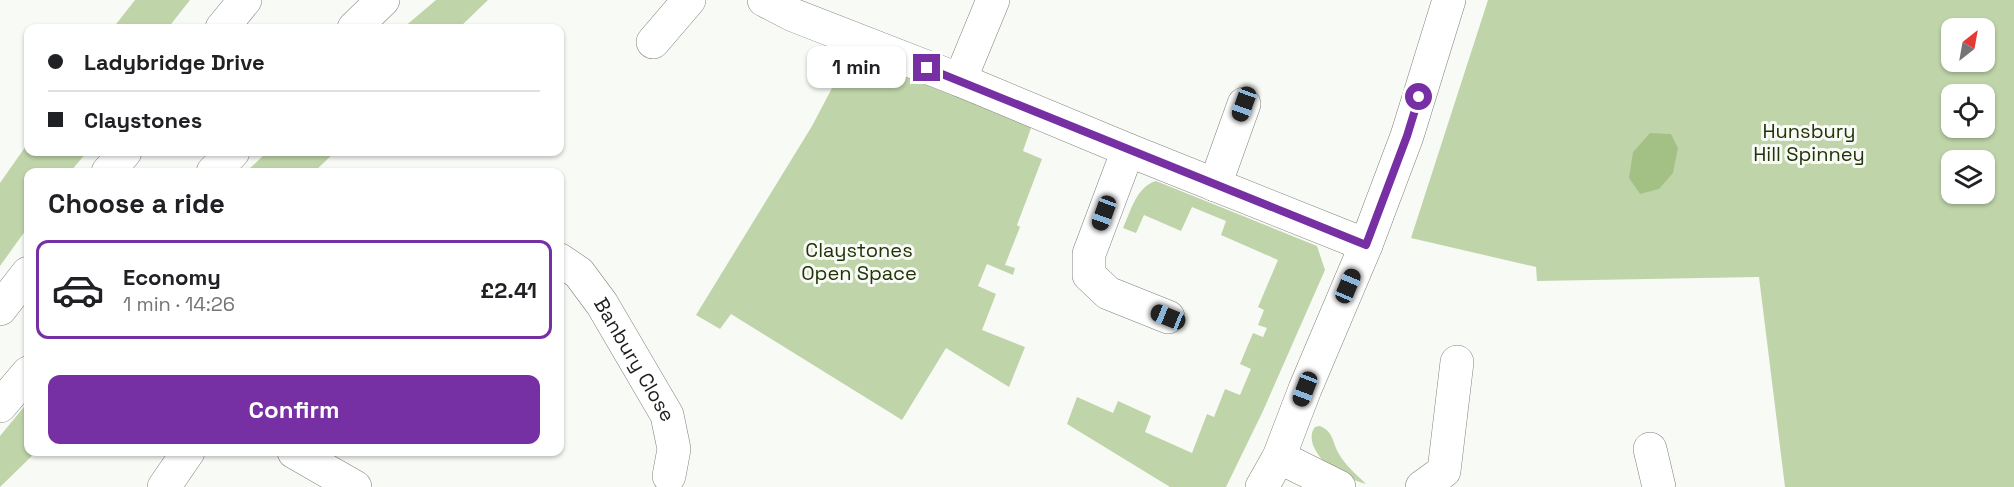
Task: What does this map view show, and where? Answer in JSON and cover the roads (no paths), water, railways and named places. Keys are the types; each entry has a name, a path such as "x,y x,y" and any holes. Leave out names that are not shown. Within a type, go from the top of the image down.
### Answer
{"main road":[{"path":"225,24 245,0"},
{"path":"358,24 383,0"},
{"path":"653,42 689,0"},
{"path":"764,0 793,15 960,80 1366,245"},
{"path":"960,80 993,0"},
{"path":"1262,487 1279,458 1305,389 1366,245 1407,136 1449,0"},
{"path":"1215,185 1244,104"},
{"path":"1128,150 1089,254 1089,275 1108,293 1168,317"},
{"path":"111,168 122,156"},
{"path":"217,168 229,156"},
{"name":"Banbury Close","path":"564,263 579,273 602,304 667,415 674,449 672,483"},
{"path":"0,309 24,278"},
{"path":"1422,487 1444,471 1457,362"},
{"path":"0,406 24,378"},
{"path":"1650,449 1659,487"},
{"path":"164,487 186,456"},
{"path":"301,456 355,487"},
{"path":"1279,458 1338,487"}],"park label":[{"name":"Hunsbury Hill Spinney","path":"1809,142"},
{"name":"Claystones Open Space","path":"859,262"}]}
